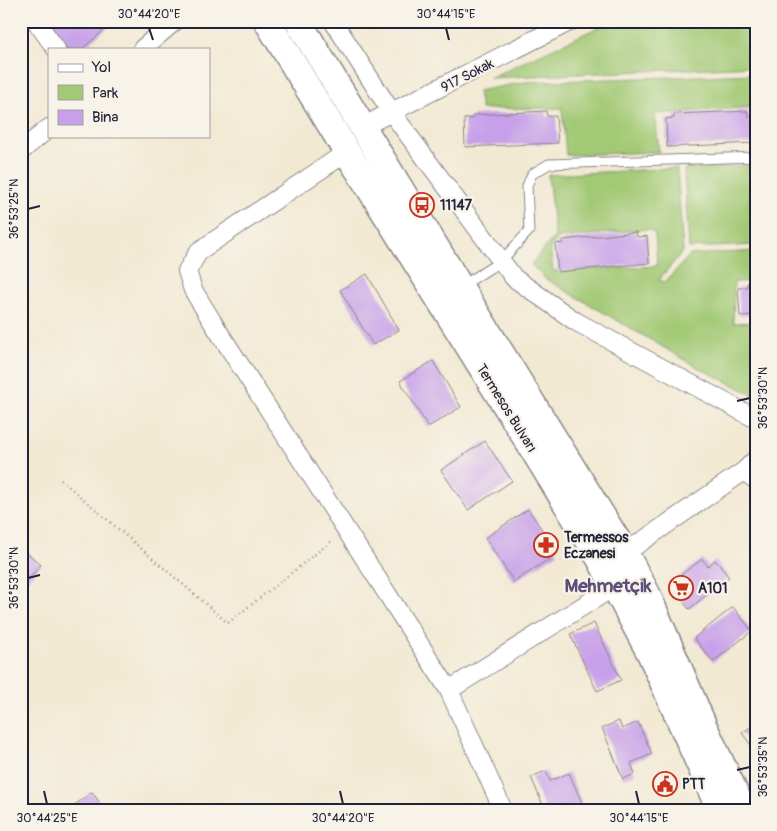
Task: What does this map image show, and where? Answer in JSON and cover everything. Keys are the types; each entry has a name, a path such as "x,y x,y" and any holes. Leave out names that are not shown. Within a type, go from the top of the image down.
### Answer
{"main road":[{"name":"Termesos Bulvarı","path":"267,21 599,556 651,655 720,810"},
{"name":"Termesos Bulvarı","path":"298,21 625,553 647,594 704,727 743,810"}],"street":[{"path":"36,21 55,48"},
{"path":"143,48 175,21"},
{"path":"333,21 392,113 514,278 575,321 756,418"},
{"name":"917 Sokak","path":"362,127 571,21"},
{"path":"21,151 48,129"},
{"path":"347,152 199,251 188,271 192,290 449,690 504,810"},
{"path":"625,553 752,470"},
{"path":"449,690 615,586"}],"lane":[{"path":"460,287 502,261 529,232 526,186 532,174 549,164 756,157"}],"path":[{"path":"61,480 228,623 346,530"}],"green space":[{"path":"612,21 740,21 741,26 756,26 756,66 489,78"},
{"path":"756,74 756,107 655,114 659,152 566,155 562,108 481,109 478,91 525,82"},
{"path":"756,165 756,245 689,248 684,169"},
{"path":"677,168 683,251 659,280 665,282 690,255 756,251 756,281 734,282 733,323 756,322 756,396 699,368 544,278 531,264 555,236 548,175","holes":["648,229 655,234 657,266 553,271 550,246 560,238"]}],"building":[{"path":"47,21 115,21 83,48 66,48"},
{"path":"546,111 547,116 556,116 558,143 465,147 464,119 473,118 473,115"},
{"path":"748,111 748,116 756,116 756,143 667,147 666,119 674,118 674,114"},
{"path":"636,232 637,237 647,236 649,263 558,272 555,244 563,243 563,240"},
{"path":"367,274 399,330 373,345 340,290"},
{"path":"747,283 756,283 756,315 740,316 738,288 747,287"},
{"path":"433,361 461,407 428,427 400,381"},
{"path":"485,441 512,481 468,510 441,470"},
{"path":"528,509 558,553 514,582 485,538"},
{"path":"21,547 41,565 21,587"},
{"path":"702,559 708,566 715,560 729,577 689,609 673,588 680,582 677,578"},
{"path":"733,607 752,631 713,662 694,638"},
{"path":"594,623 621,680 597,691 570,634"},
{"path":"756,717 756,752 742,733 755,724 752,720"},
{"path":"619,721 622,729 638,722 652,754 631,763 635,774 623,779 602,728"},
{"path":"546,771 550,781 569,773 582,803 566,810 545,810 531,777"},
{"path":"92,792 105,810 68,810"}],"place":[{"name":"11147","path":"422,205"},
{"name":"Termessos Eczanesi","path":"546,545"},
{"name":"A101","path":"681,588"},
{"name":"PTT","path":"665,784"}],"district":[{"name":"Mehmetçik","path":"608,585"}]}
